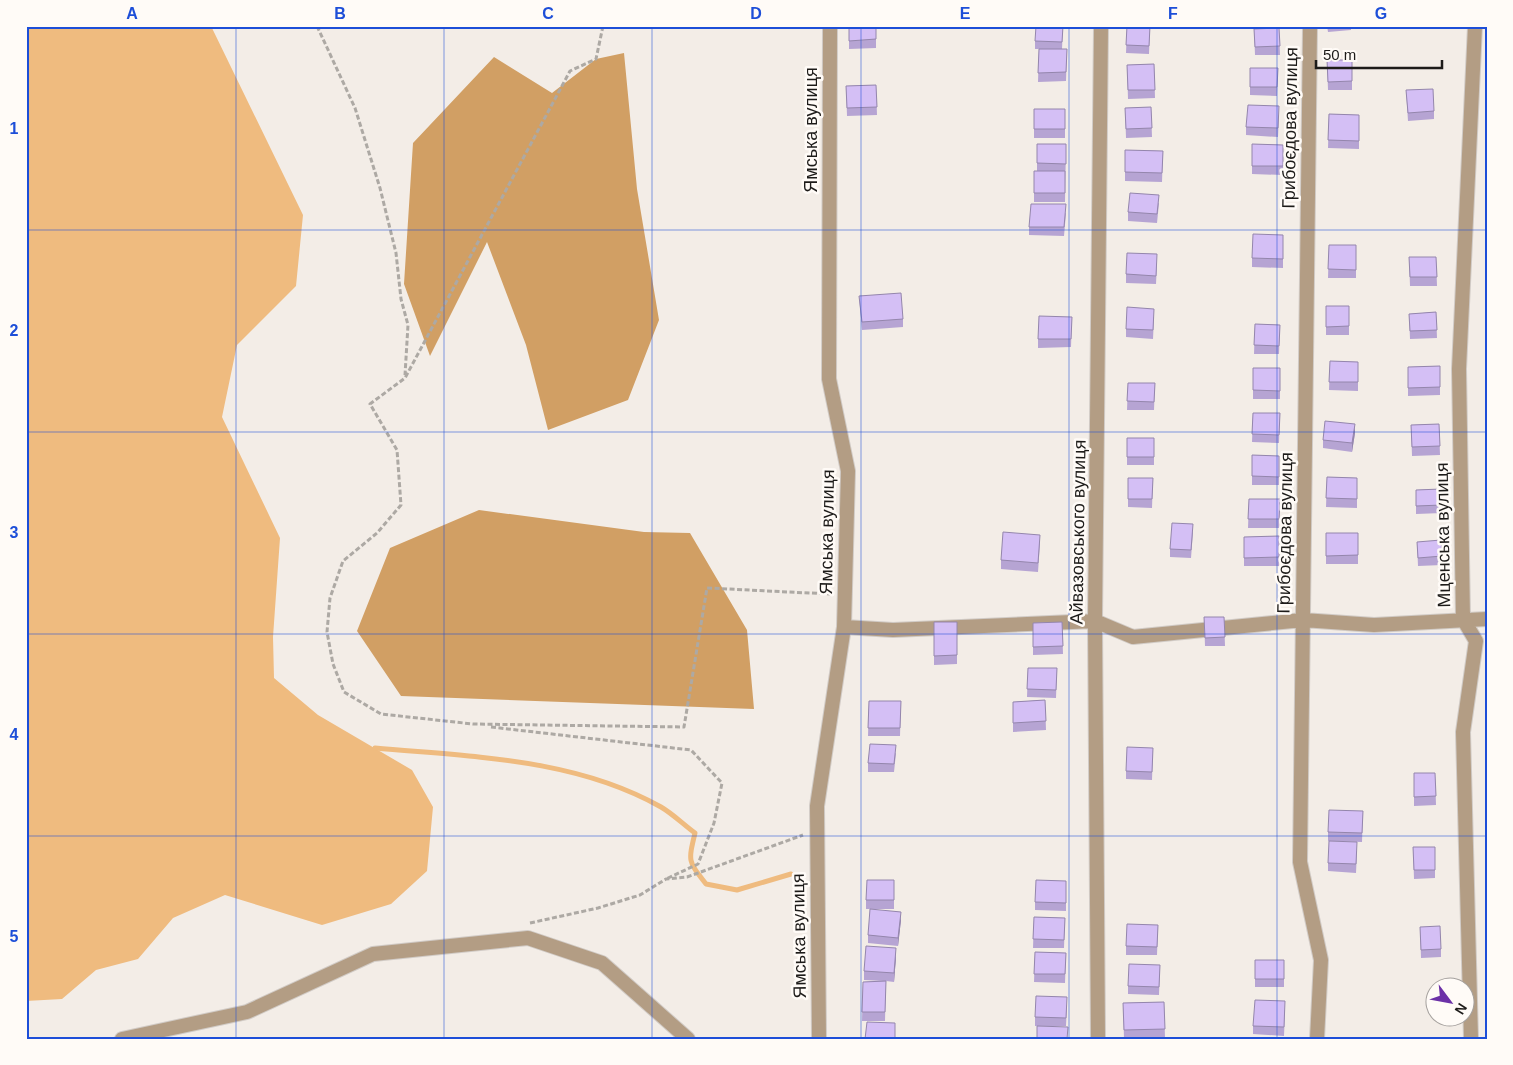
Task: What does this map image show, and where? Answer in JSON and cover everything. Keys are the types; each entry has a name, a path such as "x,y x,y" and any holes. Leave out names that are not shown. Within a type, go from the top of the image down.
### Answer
{"street":[{"name":"Ямська вулиця","path":"819,1039 817,806 844,627 848,471 829,379 830,26"},
{"name":"Айвазовського вулиця","path":"1098,1039 1095,621 1101,26"},
{"name":"Грибоєдова вулиця","path":"1310,26 1300,862 1321,960 1317,1039"},
{"name":"Мценська вулиця","path":"1471,1039 1463,732 1476,641 1464,619 1460,370 1474,26"},
{"path":"844,627 893,630 1095,621 1133,637 1303,620 1374,625 1487,619"},
{"path":"122,1039 247,1012 373,954 528,938 602,963 688,1039"}],"path":[{"path":"317,26 355,108 380,188 396,253 401,299 408,325 405,378"},
{"path":"524,924 598,908 640,895 666,879 698,864 714,824 722,783 691,750 381,714 344,692 333,664 327,632 328,615 330,598 343,561 378,533 401,505 397,450 370,404 405,378 570,71 596,60 602,26"},
{"path":"473,724 684,727 707,588 844,595"},
{"path":"666,879 687,876 773,844 816,831"}],"shaded area":[{"path":"26,26 211,26 303,215 296,286 237,345 222,417 280,538 273,637 274,678 318,715 412,770 433,807 427,871 391,904 322,925 225,895 173,918 138,959 96,970 62,999 26,1001"},
{"path":"624,53 637,189 659,320 628,400 548,430 526,345 487,242 430,356 404,284 413,143 494,57 552,93 596,59"},
{"path":"479,510 644,532 690,533 747,630 754,709 401,696 357,631 390,548"}],"building":[{"path":"849,26 876,26 876,39 849,41"},
{"path":"1036,26 1063,26 1062,42 1035,41"},
{"path":"1127,26 1150,26 1149,46 1126,45"},
{"path":"1279,28 1280,46 1255,47 1254,29"},
{"path":"1039,49 1067,49 1066,72 1038,73"},
{"path":"1327,60 1352,60 1352,81 1328,82"},
{"path":"1154,64 1155,90 1128,90 1127,65"},
{"path":"1250,68 1278,68 1277,87 1250,87"},
{"path":"876,85 877,107 847,108 846,86"},
{"path":"1433,89 1434,111 1408,113 1406,90"},
{"path":"1248,105 1279,106 1278,128 1246,127"},
{"path":"1151,107 1152,128 1126,129 1125,108"},
{"path":"1034,109 1065,109 1065,129 1034,129"},
{"path":"1329,114 1359,115 1359,141 1328,140"},
{"path":"1037,144 1066,144 1066,164 1037,163"},
{"path":"1252,144 1283,145 1283,166 1252,166"},
{"path":"1125,150 1163,151 1162,173 1125,172"},
{"path":"1034,171 1065,171 1065,193 1034,193"},
{"path":"1130,193 1159,195 1157,214 1128,212"},
{"path":"1031,204 1066,204 1064,227 1029,227"},
{"path":"1253,234 1283,235 1283,259 1252,258"},
{"path":"1329,245 1356,245 1356,270 1328,269"},
{"path":"1127,253 1157,254 1156,276 1126,274"},
{"path":"1409,257 1436,257 1437,277 1410,277"},
{"path":"901,293 903,319 862,322 859,296"},
{"path":"1326,306 1349,306 1349,326 1326,327"},
{"path":"1127,307 1154,309 1153,330 1126,329"},
{"path":"1436,312 1437,330 1410,331 1409,314"},
{"path":"1039,316 1072,317 1071,339 1038,339"},
{"path":"1255,324 1280,325 1279,346 1254,345"},
{"path":"1330,361 1358,362 1358,382 1329,382"},
{"path":"1440,366 1440,387 1408,388 1408,367"},
{"path":"1253,368 1280,368 1280,391 1253,390"},
{"path":"1128,383 1155,383 1154,402 1127,401"},
{"path":"1253,413 1280,413 1279,435 1252,434"},
{"path":"1325,421 1355,424 1352,443 1323,440"},
{"path":"1439,424 1440,446 1412,447 1411,425"},
{"path":"1127,438 1154,438 1154,457 1127,457"},
{"path":"1487,445 1487,468 1486,468"},
{"path":"1252,455 1279,456 1279,477 1252,476"},
{"path":"1327,477 1357,478 1357,499 1326,498"},
{"path":"1487,477 1487,503 1486,503"},
{"path":"1128,478 1153,478 1152,499 1128,499"},
{"path":"1441,489 1442,505 1416,506 1416,490"},
{"path":"1249,499 1280,499 1279,519 1248,519"},
{"path":"1172,523 1193,524 1191,550 1170,549"},
{"path":"1003,532 1040,535 1038,563 1001,560"},
{"path":"1326,533 1358,533 1358,555 1326,556"},
{"path":"1279,536 1279,557 1244,558 1244,537"},
{"path":"1441,540 1442,556 1418,558 1417,542"},
{"path":"1204,617 1224,617 1225,637 1205,638"},
{"path":"934,622 957,622 957,655 934,656"},
{"path":"1062,622 1063,646 1033,647 1033,623"},
{"path":"1028,668 1057,668 1056,690 1027,689"},
{"path":"1045,700 1046,721 1013,723 1013,702"},
{"path":"869,701 901,701 900,728 868,728"},
{"path":"870,744 896,745 894,764 868,763"},
{"path":"1127,747 1153,748 1152,772 1126,771"},
{"path":"1414,773 1435,773 1436,796 1414,797"},
{"path":"1329,810 1363,811 1362,833 1328,832"},
{"path":"1329,841 1357,842 1356,864 1328,863"},
{"path":"1413,847 1435,847 1435,870 1414,870"},
{"path":"867,880 894,880 894,900 866,900"},
{"path":"1036,880 1066,881 1066,903 1035,902"},
{"path":"870,909 901,912 898,938 868,935"},
{"path":"1034,917 1065,918 1064,940 1033,939"},
{"path":"1127,924 1158,925 1157,947 1126,946"},
{"path":"1440,926 1441,949 1421,950 1420,927"},
{"path":"866,946 896,948 894,973 864,971"},
{"path":"1035,952 1066,953 1065,974 1034,974"},
{"path":"1255,960 1284,960 1284,979 1255,979"},
{"path":"1129,964 1160,965 1159,987 1128,986"},
{"path":"886,981 885,1012 862,1012 863,982"},
{"path":"1036,996 1067,997 1066,1018 1035,1017"},
{"path":"1255,1000 1285,1001 1284,1027 1253,1026"},
{"path":"1164,1002 1165,1029 1124,1030 1123,1003"},
{"path":"867,1022 895,1023 895,1039 865,1039"},
{"path":"1037,1026 1068,1027 1067,1039 1037,1039"}],"waterway":[{"path":"375,748 522,762 593,778 628,791 661,807 695,833 691,850 691,861 706,884 737,890 791,874"}]}
